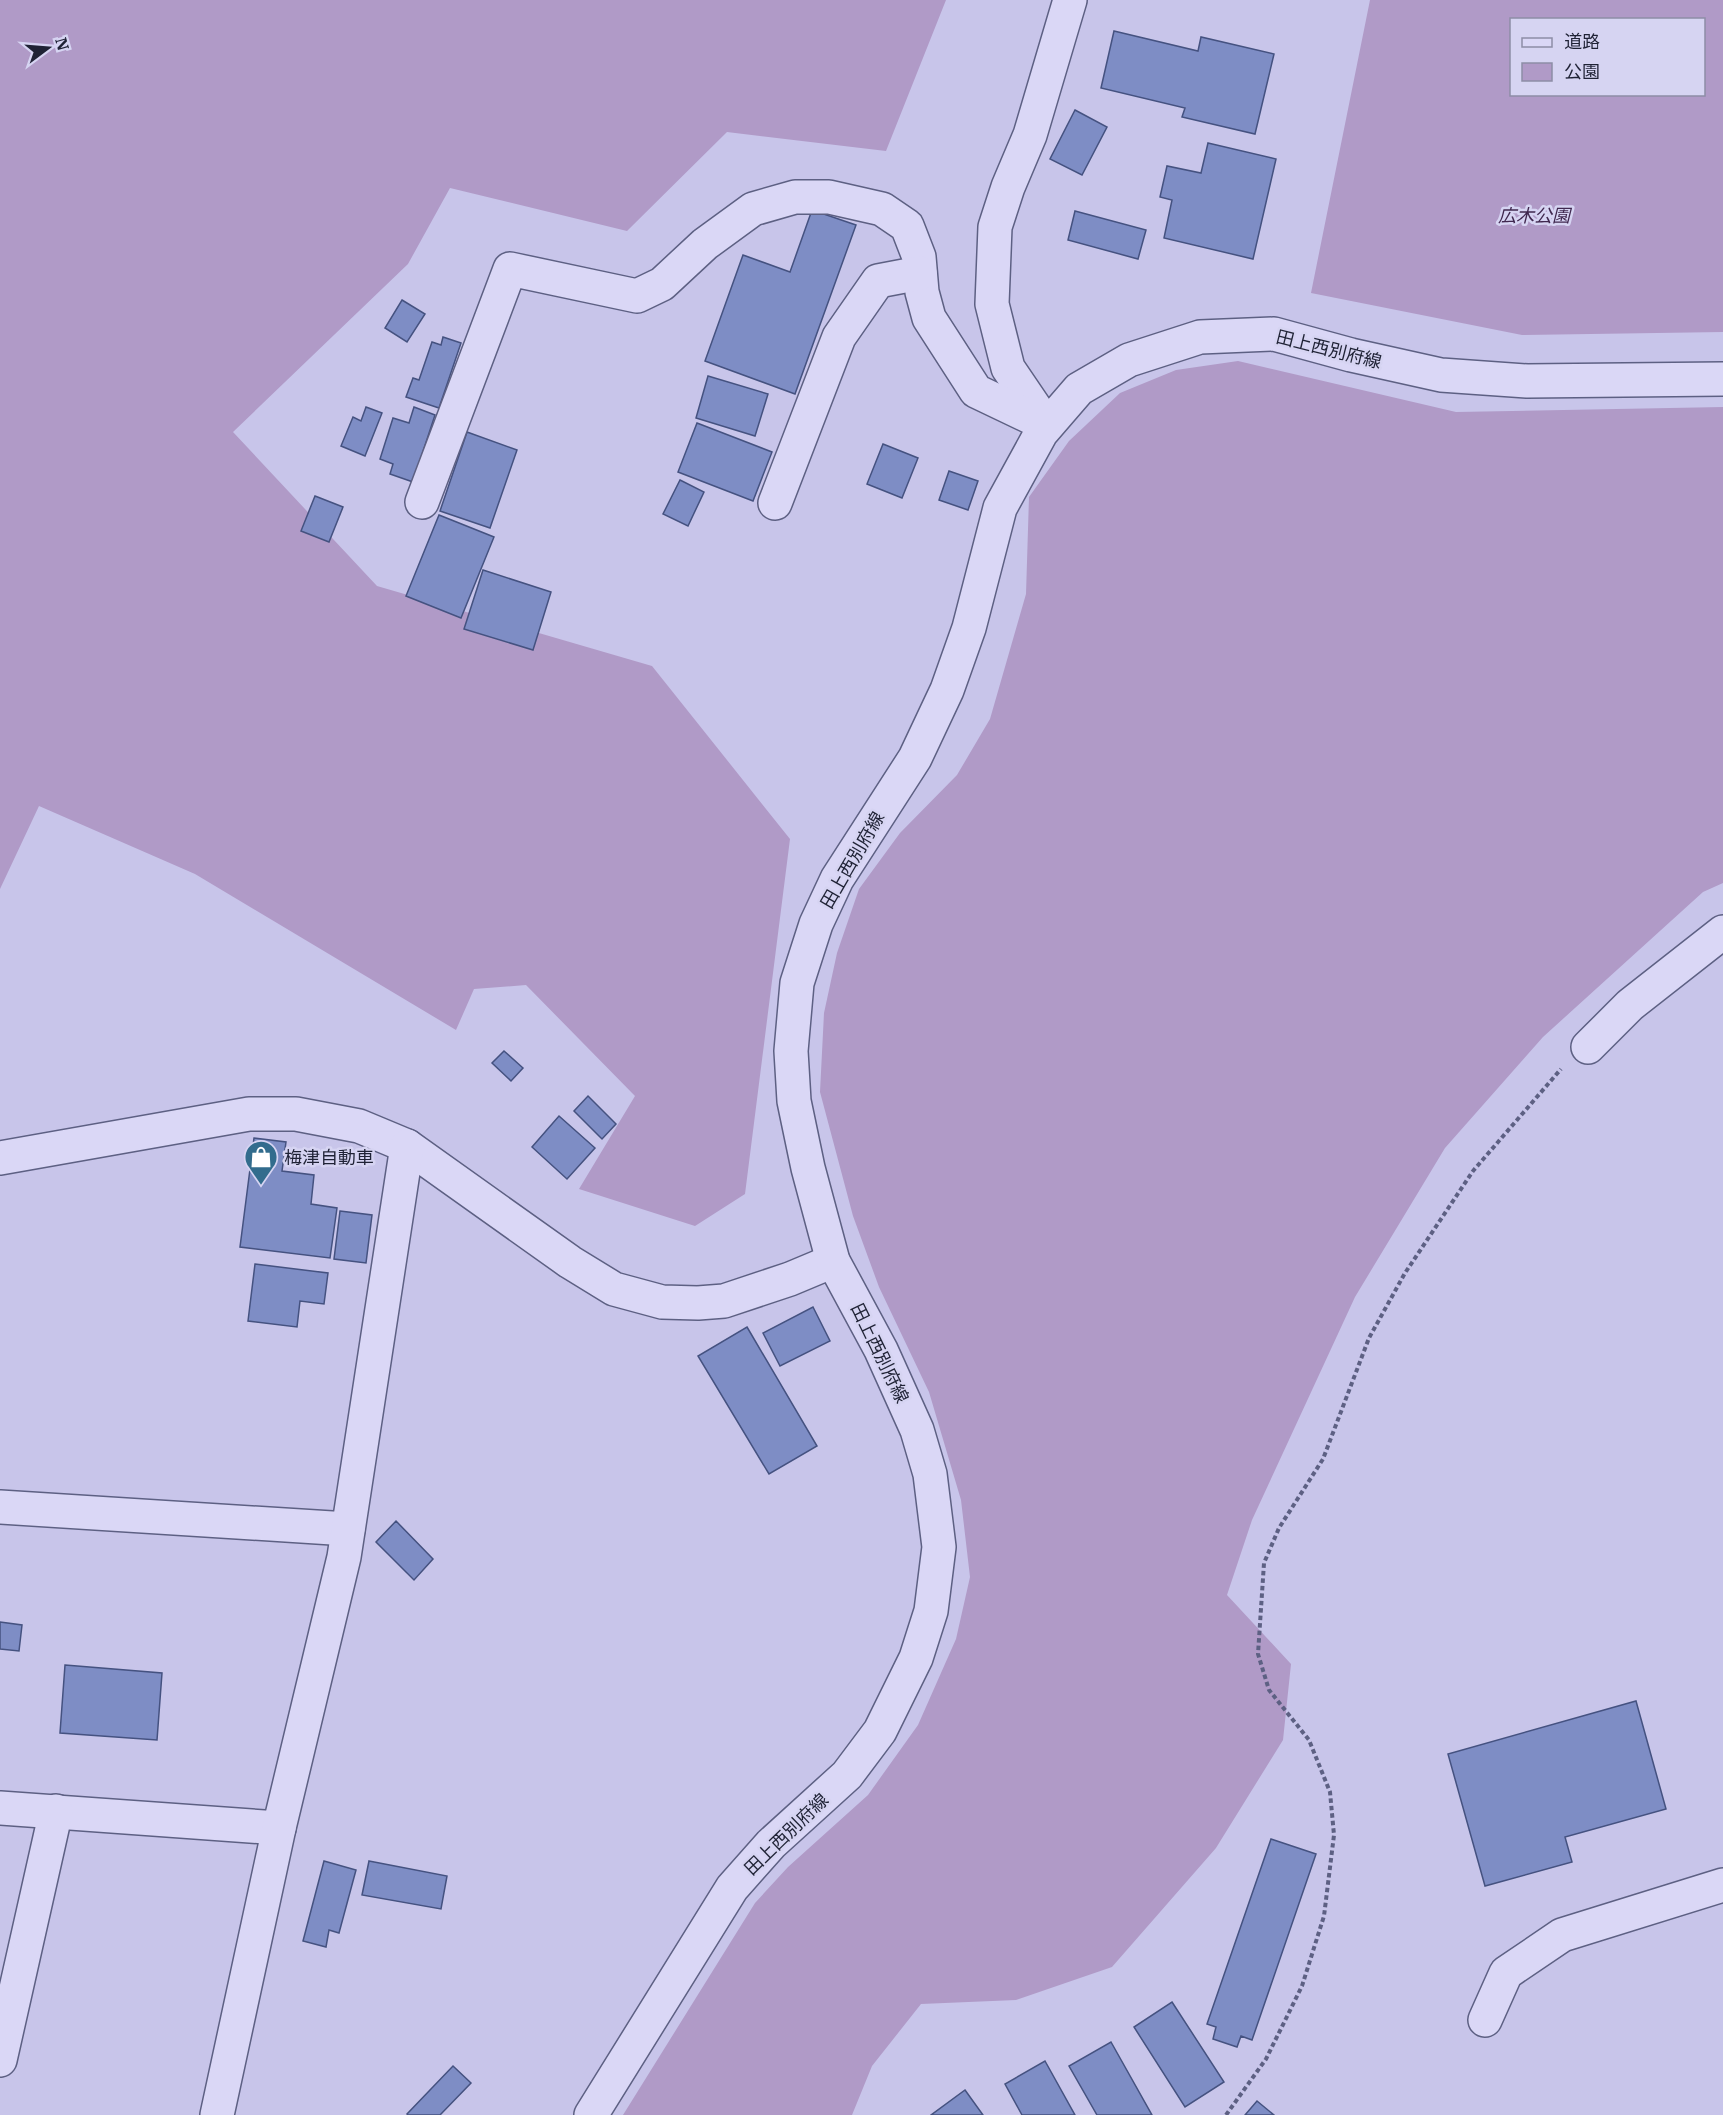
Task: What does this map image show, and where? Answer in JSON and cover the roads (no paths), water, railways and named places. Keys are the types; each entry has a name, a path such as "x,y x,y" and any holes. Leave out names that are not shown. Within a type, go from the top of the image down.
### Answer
{"street":[{"path":"1047,425 1008,368 992,304 995,227 1008,187 1030,135 1070,0"},
{"path":"422,502 510,268 637,296 662,284 705,244 753,209 795,197 829,196 882,209 907,226 919,256 922,292 929,318 976,391 1047,425"},
{"path":"776,503 839,337 878,281 920,273"},
{"name":"田上西別府線","path":"591,2115 732,1887 771,1844 847,1775 880,1731 916,1658 931,1611 939,1547 930,1474 917,1430 881,1350 833,1261 808,1168 794,1101 791,1051 797,983 816,924 837,879 915,758 947,690 969,628 1000,508 1041,433 1079,389 1129,360 1200,337 1274,334 1351,355 1441,375 1527,381 1723,379"},
{"path":"1588,1047 1630,1005 1723,932"},
{"path":"0,1158 249,1114 296,1114 359,1126 408,1146 570,1262 614,1289 662,1302 724,1301 790,1279 833,1261"},
{"path":"217,2115 279,1828 344,1557 408,1146"},
{"path":"0,1507 348,1529"},
{"path":"0,1808 279,1828"},
{"path":"0,2060 56,1811"},
{"path":"1485,2020 1506,1973 1562,1935 1723,1885"}],"place":[{"name":"梅津自動車","path":"261,1186"}],"park label":[{"name":"広木公園","path":"1534,215"}]}
